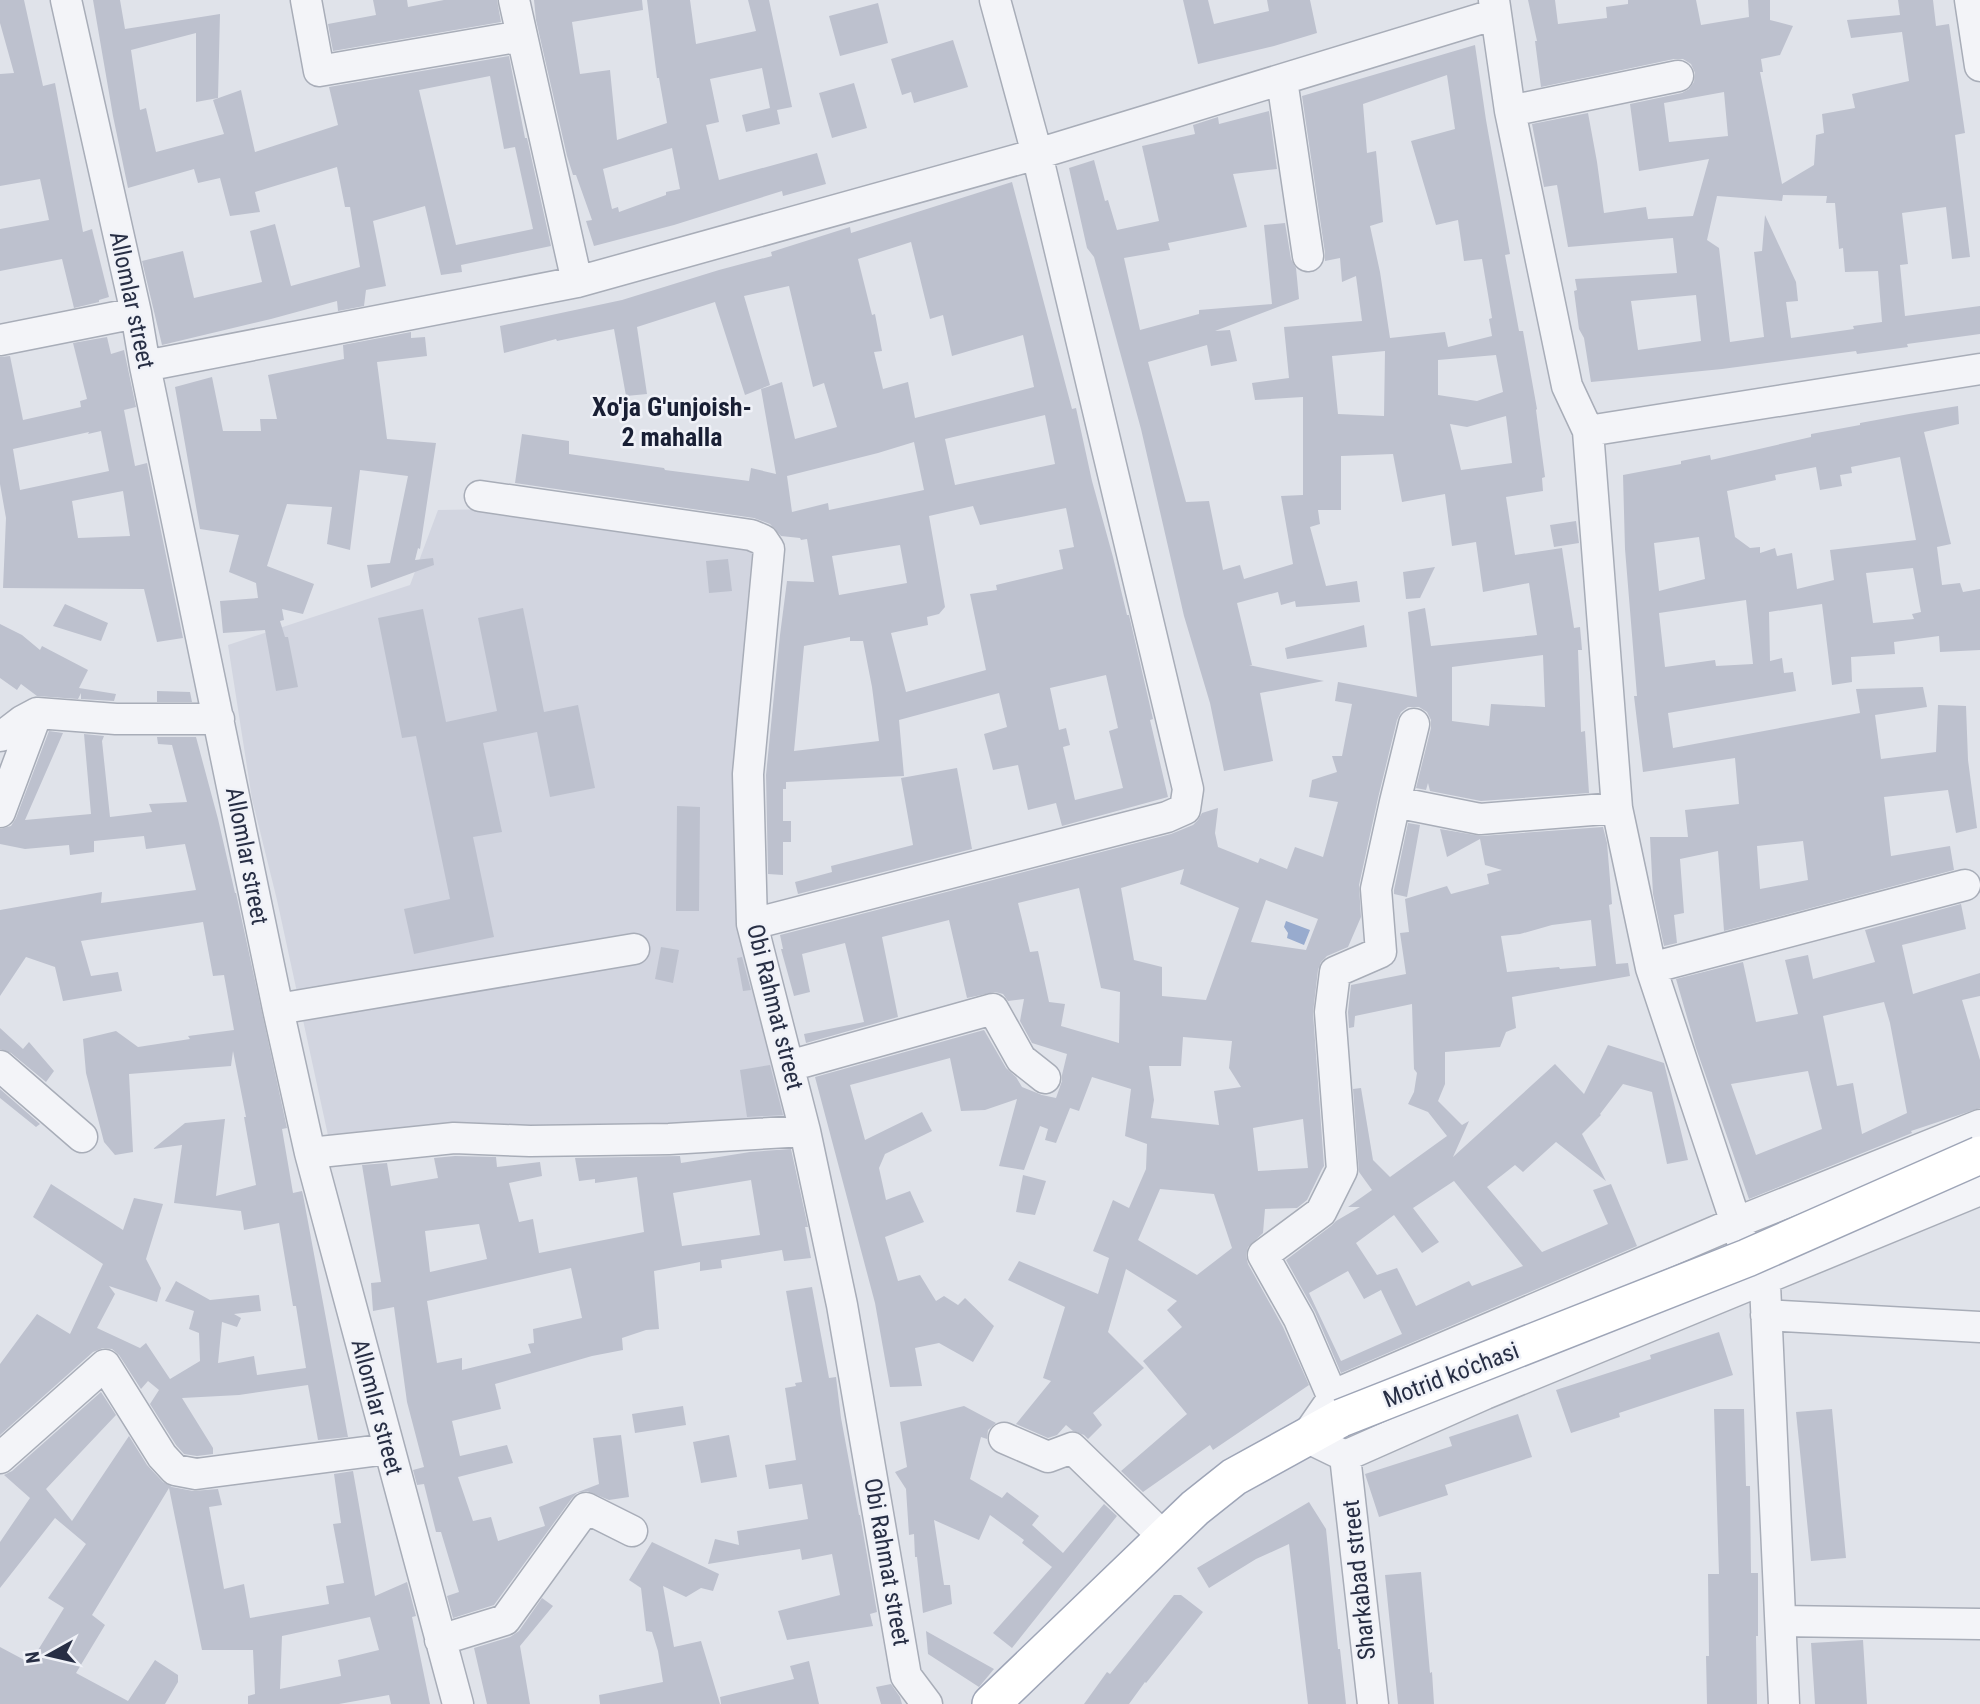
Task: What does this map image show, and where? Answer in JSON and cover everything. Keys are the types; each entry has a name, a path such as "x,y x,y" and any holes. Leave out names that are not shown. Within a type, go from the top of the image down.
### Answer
{"main road":[{"name":"Motrid ko'chasi","path":"991,1704 1195,1508 1234,1477 1306,1437 1337,1408 1758,1263 1980,1155"}],"street":[{"name":"Allomlar street","path":"66,0 136,313 278,1009 310,1153 458,1704"},
{"path":"306,0 319,71 522,36"},
{"path":"514,0 577,282"},
{"path":"752,924 1167,817 1185,809 1188,789 1037,154 995,0"},
{"path":"1970,0 1980,66"},
{"path":"145,366 577,282 1037,154 1282,80 1495,7 1510,110 1567,386 1588,431 1618,808 1651,968 1735,1223 1758,1263 1766,1315 1784,1704"},
{"path":"1510,110 1678,76"},
{"path":"1282,80 1308,256"},
{"path":"0,341 136,313"},
{"path":"1588,431 1980,369"},
{"name":"Obi Rahmat street","path":"480,496 751,535 763,540 769,550 748,774 752,924 805,1131 842,1305 906,1676 927,1704"},
{"path":"0,812 37,713"},
{"path":"0,736 37,713 116,719 219,719"},
{"path":"1337,1408 1298,1319 1263,1255 1321,1212 1342,1170 1330,1012 1335,972 1381,952 1376,889 1414,724"},
{"path":"1395,802 1480,819 1618,808"},
{"path":"1651,968 1965,885"},
{"path":"278,1009 634,949"},
{"path":"789,1066 993,1010 1021,1059 1045,1077"},
{"path":"0,1066 82,1137"},
{"path":"1337,1408 1345,1390 1735,1223 1980,1125"},
{"path":"310,1153 454,1138 530,1141 669,1139 805,1131"},
{"path":"1306,1437 1345,1456 1485,1394 1758,1263 1822,1255 1980,1190"},
{"path":"1807,1195 1822,1255"},
{"path":"1766,1315 1980,1326"},
{"path":"0,1458 105,1365 162,1456 176,1470 196,1474 388,1449"},
{"path":"1004,1438 1048,1457 1072,1448 1164,1537"},
{"name":"Sharkabad street","path":"1345,1456 1373,1704"},
{"path":"440,1640 505,1620 586,1508 632,1531"},
{"path":"1781,1621 1980,1624"}],"shaded area":[{"path":"497,509 762,550 756,945 796,1126 684,1136 366,1131 329,1140 277,900 252,799 228,645 410,585 438,510"}],"water":[{"path":"1286,921 1310,930 1304,945 1287,938 1288,933 1284,927"}],"building":[{"path":"0,0 24,0 43,86 55,83 83,232 92,229 109,297 99,302 74,308 62,259 0,271 0,229 49,220 40,179 0,186 0,74 14,73 0,23"},
{"path":"93,0 120,0 125,29 220,14 218,98 196,102 196,33 131,50 140,110 146,108 156,152 224,134 213,100 241,90 255,152 338,125 329,87 509,56 551,246 461,265 462,272 441,275 425,206 373,221 386,286 366,290 364,306 338,311 337,301 162,345 142,261 183,251 194,298 262,282 250,231 275,224 291,286 360,267 350,207 345,207 337,167 255,192 260,212 230,216 220,178 198,183 194,169 128,188","holes":["490,76 504,149 515,147 533,229 456,245 419,90"]},
{"path":"373,0 407,0 408,7 444,0 497,0 501,22 333,51 328,24 376,15"},
{"path":"534,0 642,0 643,10 572,22 580,74 610,70 617,140 667,123 657,78 647,0 690,0 696,44 756,31 748,0 769,0 792,107 777,110 780,124 746,132 742,115 770,108 762,68 710,79 719,122 706,125 719,180 817,153 826,184 783,196 782,191 674,225 594,246 586,221 592,220 567,156 536,20","holes":["672,148 680,189 666,192 666,195 619,212 618,207 612,209 603,169"]},
{"path":"1183,0 1208,0 1214,24 1269,11 1267,0 1310,0 1317,33 1198,64"},
{"path":"1528,0 1555,0 1558,24 1607,18 1606,7 1628,4 1628,0 1696,0 1701,25 1749,17 1748,0 1770,0 1770,20 1793,26 1780,55 1761,59 1763,72 1760,72 1782,184 1814,165 1816,135 1824,133 1822,114 1855,108 1852,94 1909,81 1902,32 1851,38 1847,20 1900,15 1898,0 1933,0 1936,26 1949,24 1965,133 1955,135 1970,257 1952,259 1946,207 1902,213 1908,264 1900,265 1905,316 1980,306 1980,334 1857,354 1856,351 1722,369 1591,382 1584,338 1579,329 1575,279 1677,273 1673,238 1568,247 1557,185 1544,187 1532,124 1588,113 1604,213 1646,207 1648,219 1693,216 1709,159 1639,171 1630,104 1682,93 1689,89 1694,82 1695,73 1691,64 1683,59 1674,59 1541,87 1537,41","holes":["1724,92 1728,136 1669,142 1664,103","1783,195 1827,196 1826,203 1835,203 1839,249 1843,248 1845,272 1878,271 1882,322 1791,338 1786,302 1798,301 1796,282 1765,215 1762,251 1754,252 1764,337 1730,342 1719,248 1707,240 1717,196 1782,201","1696,295 1701,341 1638,350 1631,301"]},
{"path":"878,3 888,43 840,56 829,16"},
{"path":"953,40 968,87 914,103 911,92 902,95 891,59"},
{"path":"1475,45 1510,254 1505,255 1519,331 1523,331 1537,409 1545,477 1542,478 1543,491 1506,497 1515,555 1562,548 1574,628 1580,627 1582,650 1578,650 1581,732 1585,731 1589,793 1481,801 1430,791 1428,783 1426,790 1416,788 1431,720 1427,712 1419,707 1408,707 1401,712 1359,885 1361,917 1348,947 1327,956 1318,970 1313,1013 1324,1166 1307,1200 1297,1208 1265,1209 1263,1233 1248,1247 1246,1255 1248,1264 1283,1327 1309,1385 1213,1450 1210,1445 1143,1492 1121,1471 1187,1414 1143,1361 1182,1327 1167,1310 1177,1301 1126,1269 1108,1332 1144,1368 1093,1413 1102,1425 1088,1439 1066,1425 1057,1435 1048,1438 1016,1424 1051,1381 1043,1378 1065,1307 1008,1280 1019,1261 1098,1294 1109,1258 1093,1251 1113,1200 1129,1208 1146,1169 1147,1144 1125,1136 1131,1089 1092,1077 1079,1111 1070,1108 1056,1143 1045,1140 1048,1129 1040,1126 1024,1170 999,1166 1017,1099 985,1110 961,1111 950,1058 850,1085 865,1140 922,1112 932,1131 885,1154 879,1168 886,1200 910,1191 924,1222 885,1237 898,1281 920,1275 936,1301 944,1296 958,1305 965,1298 994,1326 973,1362 939,1343 915,1348 922,1386 890,1387 875,1303 815,1077 984,1030 1006,1068 1022,1087 1056,1098 1067,1054 1032,1043 1020,1021 1024,999 1008,1001 1003,994 995,992 967,998 949,920 882,937 898,1017 806,1043 804,1034 864,1022 845,943 802,954 810,992 794,996 781,949 780,935 1171,834 1193,825 1202,813 1218,808 1215,833 1218,847 1258,863 1260,858 1287,869 1295,847 1323,857 1338,802 1309,797 1312,780 1337,772 1332,756 1342,756 1352,704 1335,701 1338,682 1417,697 1408,612 1425,608 1431,646 1537,635 1529,583 1483,592 1476,542 1452,546 1445,494 1402,502 1393,454 1341,456 1341,510 1318,510 1320,524 1310,527 1326,586 1357,581 1360,602 1296,607 1295,601 1281,605 1278,592 1237,603 1252,665 1249,665 1324,681 1260,693 1273,761 1224,771 1210,703 1184,616 1141,429 1094,257 1087,248 1069,168 1094,160 1105,201 1108,200 1117,230 1159,221 1142,146 1195,134 1193,125 1218,117 1219,124 1269,111 1277,169 1233,174 1247,227 1168,243 1170,250 1124,258 1140,330 1199,314 1199,310 1272,304 1264,225 1285,223 1291,259 1296,268 1299,299 1215,331 1230,330 1237,361 1211,366 1207,345 1148,362 1186,502 1209,501 1223,570 1240,565 1244,579 1293,564 1281,496 1303,495 1303,397 1255,400 1252,383 1289,378 1284,327 1362,321 1356,276 1342,282 1340,258 1325,261 1302,96","holes":["1447,75 1455,129 1411,141 1436,225 1458,220 1464,261 1482,259 1492,318 1489,319 1492,336 1448,347 1445,332 1390,338 1370,226 1383,222 1376,151 1367,153 1363,104","1385,351 1384,416 1338,414 1332,356","1496,355 1503,392 1477,401 1438,395 1438,360","1506,416 1512,463 1461,470 1450,424 1467,427","1543,655 1545,707 1491,704 1489,726 1452,721 1452,667","1184,869 1180,884 1239,908 1206,1000 1162,996 1162,967 1134,960 1121,888","1079,888 1101,988 1120,992 1119,1043 1061,1026 1065,1004 1049,1002 1038,951 1030,952 1018,903","1266,900 1318,919 1306,950 1251,942","1183,1037 1232,1041 1229,1068 1241,1087 1214,1091 1219,1125 1151,1118 1154,1100 1149,1066 1181,1066","1303,1119 1308,1168 1258,1171 1253,1128","1160,1189 1214,1194 1232,1248 1197,1275 1138,1240"]},
{"path":"854,83 867,128 832,138 819,93"},
{"path":"1012,182 1072,409 1076,408 1092,481 1129,615 1168,797 1062,826 1056,803 1028,810 1018,765 993,770 984,734 1007,727 999,693 899,720 904,776 786,782 786,789 783,789 783,821 791,821 791,842 783,842 783,875 768,874 766,775 780,635 787,581 814,582 807,539 781,536 770,524 754,518 515,483 522,434 569,441 569,454 665,470 749,481 751,468 776,474 761,389 782,382 795,439 837,427 824,383 813,387 789,286 744,296 770,385 745,395 715,302 637,327 647,394 626,396 614,329 557,341 556,339 504,353 500,326 622,300 772,256 771,252 850,227 851,233","holes":["911,242 930,319 943,315 952,356 1023,335 1034,387 915,418 908,382 883,389 874,352 882,351 875,314 872,315 858,259","1045,415 1055,464 955,485 945,439","914,442 924,490 829,510 828,503 792,512 787,476","973,506 980,525 1066,508 1074,547 1059,550 1063,569 996,585 997,590 970,594 986,670 906,692 891,633 928,625 927,617 939,614 945,607 929,516","900,545 907,583 839,595 832,556","850,637 850,641 863,641 879,741 794,751 804,646","1106,675 1118,728 1109,731 1123,788 1075,800 1063,747 1070,745 1066,728 1059,730 1050,688"]},
{"path":"411,332 411,338 425,337 427,356 377,362 387,439 436,443 420,549 418,548 415,560 433,558 434,565 371,588 367,565 390,563 408,476 360,470 350,550 327,544 332,507 287,504 267,566 314,584 303,614 282,609 284,620 280,621 285,637 288,637 298,687 276,691 265,630 223,633 220,601 258,598 256,583 229,572 239,535 200,529 175,387 212,377 223,431 261,431 260,419 277,419 268,375 344,359 343,345"},
{"path":"107,337 111,354 124,350 136,407 124,410 135,466 147,463 183,638 157,642 144,589 3,588 6,518 0,484 0,357 10,356 23,420 81,407 80,401 87,399 73,343","holes":["101,431 109,471 20,490 13,449","123,491 130,536 78,538 72,501"]},
{"path":"1958,406 1959,424 1924,432 1951,544 1937,547 1942,585 1960,583 1963,592 1980,589 1980,650 1940,652 1939,636 1894,642 1895,654 1851,657 1852,682 1832,685 1822,604 1769,612 1770,661 1782,658 1784,673 1793,672 1796,691 1668,713 1673,748 1860,713 1856,689 1923,687 1927,707 1875,715 1881,759 1936,752 1938,705 1966,706 1968,760 1977,828 1956,833 1948,790 1884,797 1891,856 1950,846 1954,870 1724,931 1718,851 1680,859 1684,913 1674,915 1677,943 1664,946 1653,894 1650,837 1688,837 1685,810 1739,804 1735,758 1643,772 1634,696 1637,696 1625,549 1623,475 1681,464 1681,461 1710,455 1711,460 1860,423","holes":["1900,457 1916,540 1830,550 1834,580 1797,589 1792,553 1777,556 1775,548 1760,553 1760,547 1750,548 1735,537 1727,491 1776,480 1775,475 1816,467 1820,490 1842,486 1840,475 1852,473 1851,467","1699,537 1705,579 1659,591 1654,543","1913,568 1921,612 1912,614 1914,619 1873,623 1866,573","1746,600 1753,664 1716,666 1715,660 1665,667 1659,613","1803,841 1808,880 1760,889 1757,846"]},
{"path":"1576,521 1579,543 1554,547 1550,525"},
{"path":"728,559 732,591 709,593 706,561"},
{"path":"1435,567 1420,598 1406,599 1403,572"},
{"path":"65,604 108,623 101,641 53,626"},
{"path":"523,608 544,712 578,705 595,788 550,797 537,732 483,743 502,832 473,837 494,937 414,954 404,909 450,899 416,736 402,738 378,618 423,609 446,722 497,711 478,618"},
{"path":"0,624 22,635 40,650 42,646 88,670 79,688 116,694 114,701 81,699 81,693 78,699 37,696 21,684 17,690 0,678"},
{"path":"1364,625 1367,647 1287,659 1285,648"},
{"path":"157,691 190,692 192,702 157,702"},
{"path":"49,731 63,733 25,820 91,814 84,734 104,736 102,741 110,817 152,812 149,804 187,802 172,745 158,744 157,737 196,737 236,893 287,1128 282,1129 293,1193 302,1191 303,1195 348,1437 318,1440 308,1385 239,1395 182,1398 213,1448 213,1454 184,1454 150,1404 159,1390 148,1381 141,1389 119,1355 112,1349 103,1348 93,1352 0,1435 0,1364 37,1314 70,1334 103,1264 33,1217 51,1184 123,1230 134,1198 163,1204 146,1259 161,1288 157,1302 109,1286 115,1294 97,1328 140,1348 146,1343 170,1379 200,1361 199,1333 189,1329 194,1311 165,1301 176,1281 210,1300 259,1295 261,1311 234,1314 241,1318 237,1327 222,1322 218,1363 254,1356 257,1375 306,1368 279,1223 244,1230 241,1211 174,1203 182,1145 153,1149 185,1123 225,1119 216,1196 256,1185 233,1051 231,1066 129,1074 133,1152 115,1155 104,1142 86,1073 83,1039 116,1031 138,1047 190,1039 188,1036 234,1030 224,975 213,976 203,922 81,941 91,976 118,972 122,991 63,1001 55,967 26,957 0,996 0,910 102,892 101,903 196,890 185,844 146,849 144,836 94,841 94,852 70,855 69,845 25,849 0,844 0,829 11,826 16,818"},
{"path":"957,768 972,849 798,894 795,882 832,872 831,866 913,845 901,778"},
{"path":"677,806 700,807 699,911 676,911"},
{"path":"1408,823 1420,825 1407,897 1394,894 1394,890"},
{"path":"1603,827 1607,843 1612,904 1609,905 1616,964 1628,963 1630,976 1512,997 1516,1028 1506,1032 1500,1047 1445,1052 1445,1084 1438,1101 1462,1125 1469,1121 1453,1157 1555,1064 1584,1094 1608,1045 1664,1063 1688,1160 1667,1164 1652,1092 1623,1084 1601,1115 1582,1134 1606,1181 1556,1142 1523,1172 1515,1165 1487,1187 1542,1252 1608,1224 1593,1190 1611,1184 1637,1246 1341,1373 1315,1312 1286,1260 1336,1221 1360,1207 1348,1207 1372,1190 1359,1172 1353,1089 1361,1088 1373,1160 1390,1177 1447,1136 1428,1112 1408,1104 1414,1092 1417,1073 1414,1069 1412,1004 1355,1016 1354,1027 1349,1028 1351,985 1406,974 1400,933 1409,932 1405,899 1447,886 1451,894 1489,884 1487,874 1502,870 1485,865 1480,839 1447,857 1440,829 1481,836","holes":["1591,920 1596,966 1507,972 1501,936","1454,1181 1523,1266 1472,1286 1469,1281 1416,1306 1397,1268 1377,1275 1356,1243 1394,1215 1422,1253 1439,1242 1413,1208","1348,1271 1364,1299 1381,1290 1402,1334 1341,1361 1309,1293"]},
{"path":"1961,904 1966,929 1902,945 1913,994 1980,973 1980,996 1962,1000 1980,1060 1980,1108 1911,1131 1912,1133 1749,1199 1696,1048 1676,979 1743,962 1756,1022 1798,1014 1785,960 1808,955 1813,979 1875,962 1865,930","holes":["1884,1002 1907,1113 1862,1134 1853,1083 1837,1086 1823,1016","1808,1071 1822,1129 1756,1155 1731,1084"]},
{"path":"661,947 679,950 673,983 655,979"},
{"path":"742,957 751,990 743,991 737,958"},
{"path":"0,1028 23,1049 29,1042 54,1071 46,1082 11,1053 0,1049"},
{"path":"770,1065 783,1115 747,1117 740,1070"},
{"path":"0,1089 40,1124 36,1127 0,1098"},
{"path":"791,1149 808,1227 805,1227 811,1258 784,1261 782,1250 721,1260 722,1268 700,1271 700,1262 654,1271 659,1329 646,1330 622,1338 623,1350 592,1356 495,1384 501,1409 452,1421 460,1456 507,1445 513,1463 458,1477 473,1521 491,1517 498,1541 545,1526 539,1507 599,1484 593,1438 621,1435 629,1497 609,1500 587,1491 577,1493 494,1605 453,1618 447,1596 459,1592 441,1532 436,1532 424,1484 417,1485 413,1470 424,1467 407,1402 394,1307 373,1311 371,1283 381,1282 362,1165 387,1163 391,1186 438,1178 434,1158 496,1157 497,1167 540,1162 542,1176 509,1183 519,1222 533,1219 539,1253 644,1232 637,1177 595,1183 595,1179 579,1181 575,1158 680,1156 681,1163 750,1152","holes":["751,1180 760,1235 682,1246 673,1193","479,1224 487,1259 430,1272 425,1231","571,1268 582,1318 533,1329 534,1343 528,1344 531,1353 462,1370 462,1358 437,1363 427,1301"]},
{"path":"1023,1175 1046,1181 1035,1215 1016,1212"},
{"path":"812,1287 829,1378 836,1377 841,1418 877,1612 870,1614 873,1626 787,1640 778,1611 840,1595 832,1554 802,1560 800,1549 708,1564 715,1539 739,1545 737,1531 808,1519 802,1484 769,1489 765,1465 796,1460 785,1388 802,1382 786,1291"},
{"path":"1719,1332 1733,1375 1619,1413 1620,1417 1571,1433 1556,1390 1651,1359 1650,1355"},
{"path":"101,1392 116,1415 46,1489 72,1521 129,1436 147,1465 163,1482 172,1487 193,1491 218,1489 222,1505 209,1507 224,1589 244,1584 250,1618 329,1604 326,1586 344,1583 333,1524 341,1523 334,1474 353,1471 375,1596 407,1582 416,1616 412,1617 430,1704 391,1704 389,1695 339,1704 248,1704 248,1696 255,1694 253,1650 202,1650 169,1488 92,1615 105,1625 76,1673 128,1701 155,1660 178,1675 178,1682 165,1704 0,1704 0,1647 30,1663 64,1608 48,1598 86,1544 55,1518 0,1588 0,1542 30,1498 4,1475 12,1471","holes":["370,1617 379,1650 338,1660 341,1676 280,1689 282,1636"]},
{"path":"683,1406 686,1425 635,1433 632,1414"},
{"path":"964,1406 996,1423 988,1430 987,1439 981,1437 970,1479 1002,1498 1007,1492 1039,1516 1032,1525 1063,1553 1104,1504 1117,1516 1012,1648 993,1633 1052,1567 1022,1543 1024,1540 990,1515 979,1540 934,1520 944,1585 950,1585 952,1604 923,1613 914,1534 909,1535 906,1489 895,1472 907,1467 900,1422"},
{"path":"1714,1409 1744,1409 1746,1486 1750,1486 1751,1573 1758,1573 1757,1704 1707,1704 1708,1574 1719,1574"},
{"path":"1832,1409 1846,1558 1811,1561 1796,1412"},
{"path":"1518,1414 1532,1457 1445,1485 1448,1495 1379,1517 1365,1474 1452,1446 1449,1437"},
{"path":"729,1435 737,1477 701,1483 693,1442"},
{"path":"1309,1502 1326,1529 1346,1704 1308,1704 1289,1544 1256,1559 1209,1588 1197,1568"},
{"path":"652,1542 719,1574 713,1591 701,1588 686,1597 663,1586 674,1647 701,1641 720,1704 600,1704 599,1695 663,1682 652,1632 646,1631 641,1588 629,1580"},
{"path":"1421,1572 1434,1704 1398,1704 1385,1575"},
{"path":"1174,1595 1181,1595 1203,1612 1129,1704 1084,1704 1107,1672 1110,1674"},
{"path":"542,1598 553,1606 520,1646 530,1704 487,1704 474,1648 510,1637 519,1631"},
{"path":"926,1631 994,1669 979,1687 928,1654"},
{"path":"1863,1640 1867,1704 1815,1704 1811,1643"},
{"path":"809,1661 819,1704 721,1704 720,1697 794,1679 790,1666"},
{"path":"891,1684 902,1704 881,1704 876,1687"}],"district":[{"name":"Xo'ja G'unjoish- 2 mahalla","path":"672,422"}]}
